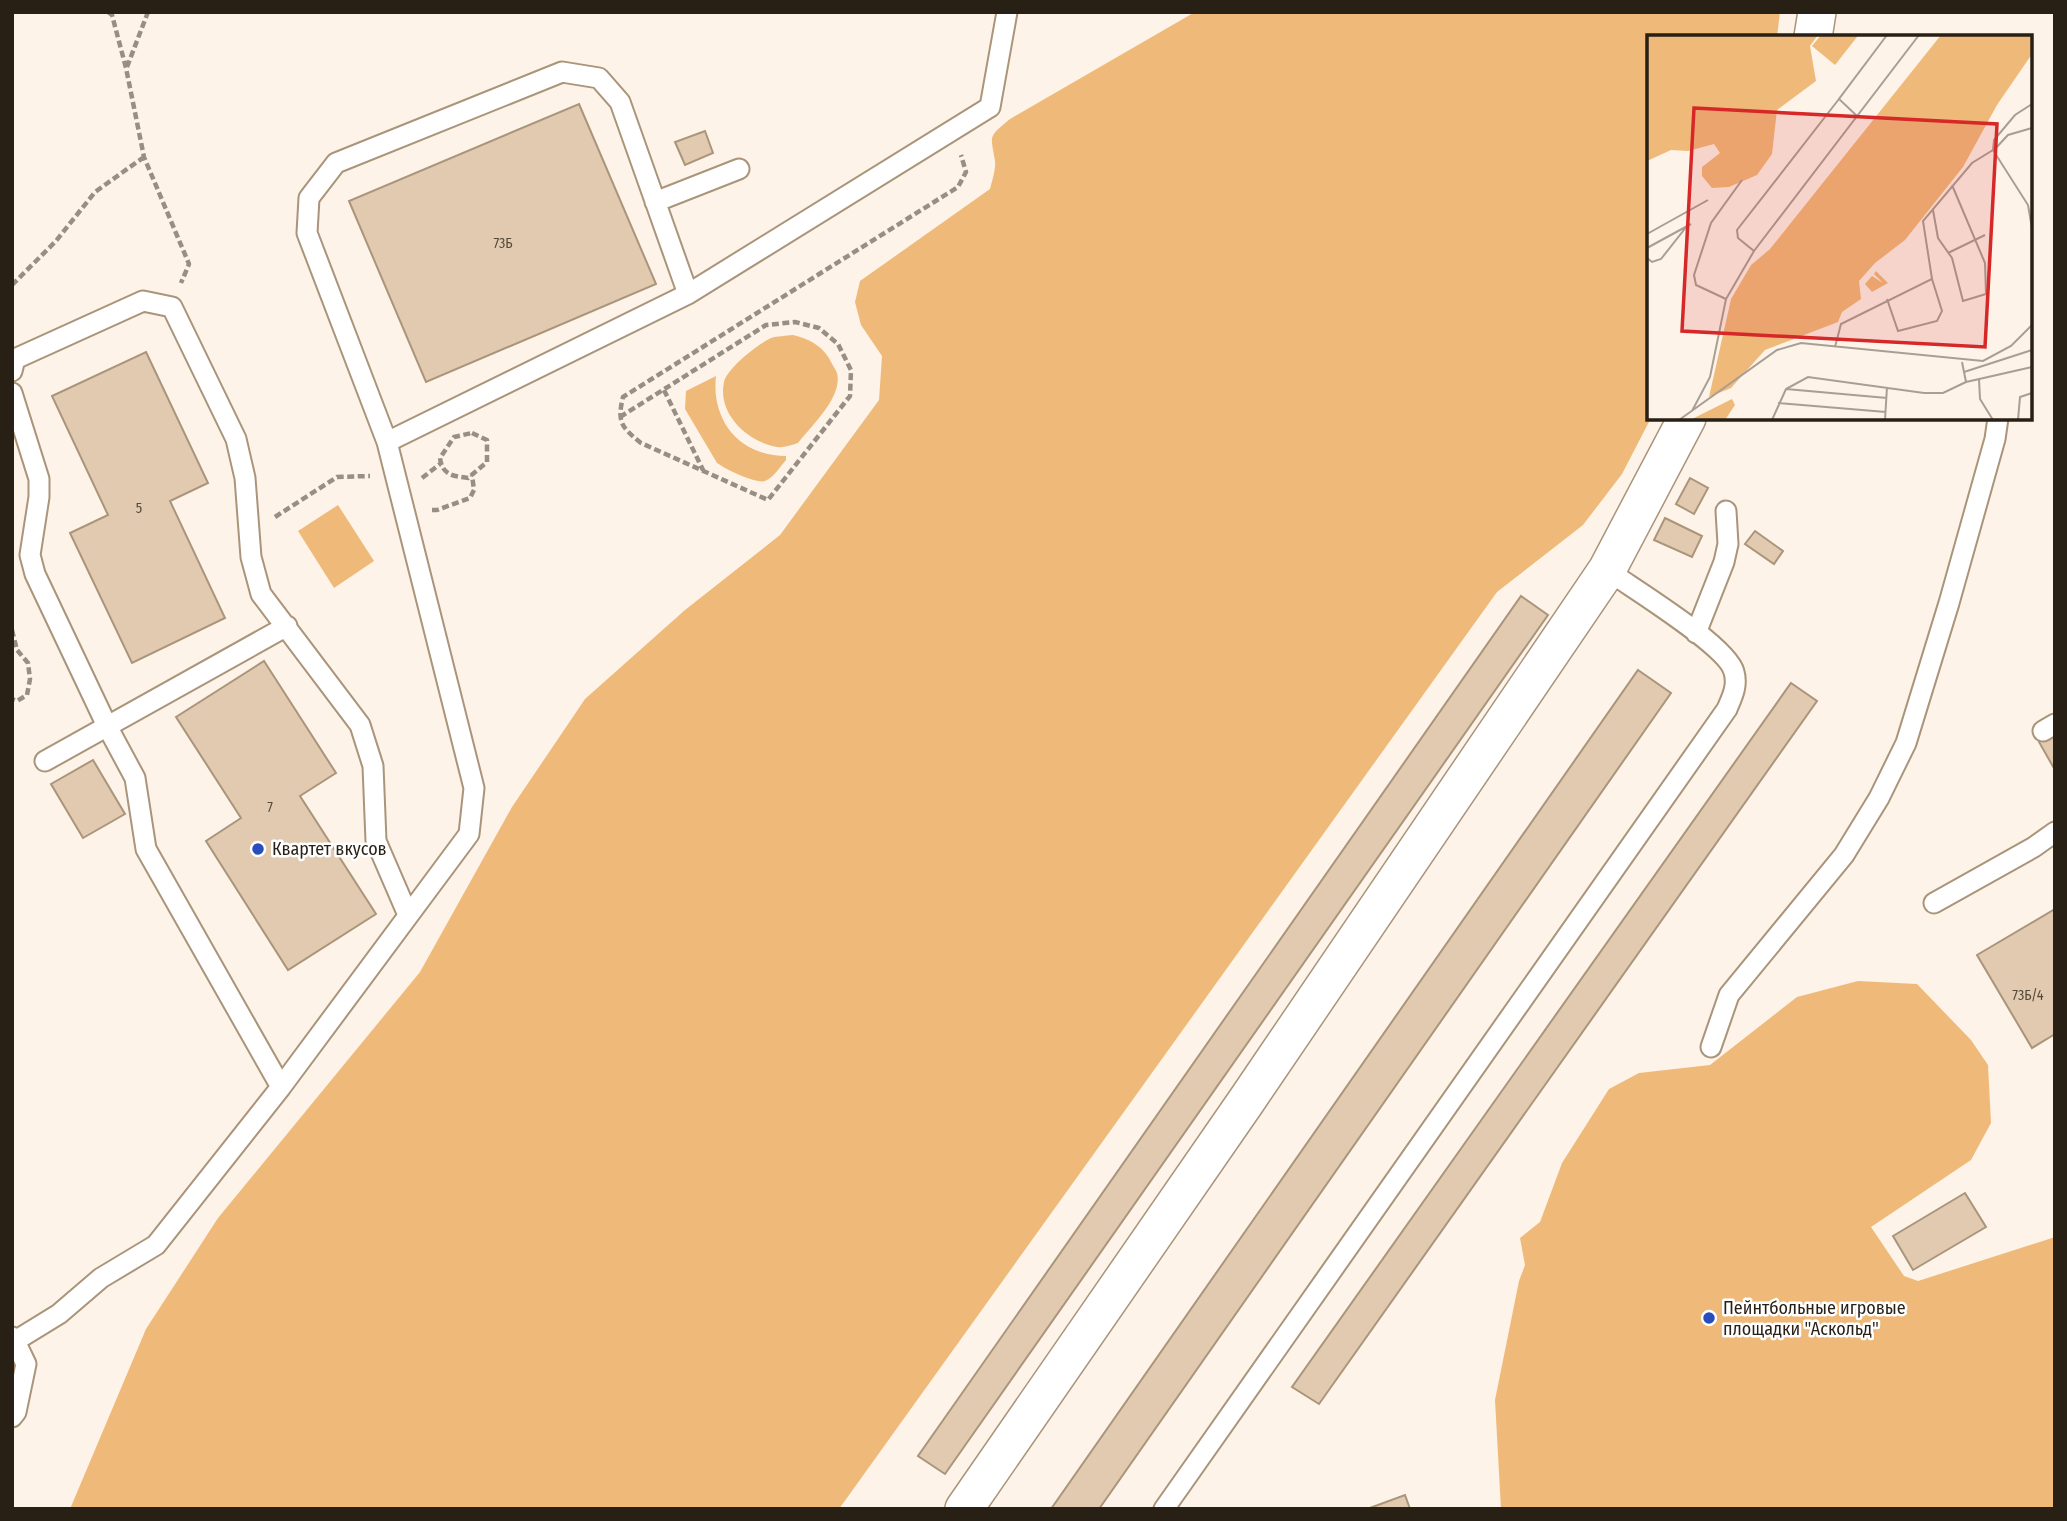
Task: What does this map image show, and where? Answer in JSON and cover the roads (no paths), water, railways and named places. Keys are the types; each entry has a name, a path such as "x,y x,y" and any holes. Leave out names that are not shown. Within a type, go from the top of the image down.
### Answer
{"street":[{"path":"1813,35 1817,12"},
{"path":"964,1509 1255,1089 1607,570 1686,420"}],"lane":[{"path":"387,442 688,294 990,107 1007,12"},
{"path":"12,1417 16,1412 26,1364 13,1341 59,1314 101,1278 156,1245 281,1087 469,834 474,789 387,442 307,233 309,198 336,163 562,72 599,78 620,102 688,294"},
{"path":"655,202 739,169"},
{"path":"12,371 15,359 143,301 172,307 236,439 245,478 251,557 261,594 288,626 360,725 373,766 376,841 408,915"},
{"path":"12,393 39,479 39,497 30,555 35,574 107,726 135,778 146,849 281,1087"},
{"path":"1711,1047 1730,995 1844,855 1879,798 1906,743 1956,578 1995,439 1997,420"},
{"path":"1696,633 1724,562 1728,544 1726,511"},
{"path":"1164,1509 1727,709 1735,689 1734,671 1720,651 1607,570"},
{"path":"45,761 288,626"},
{"path":"1934,903 2055,832"}],"place":[{"name":"Квартет вкусов","path":"258,849"},
{"name":"Пейнтбольные игровые площадки \"Аскольд\"","path":"1709,1318"}]}
